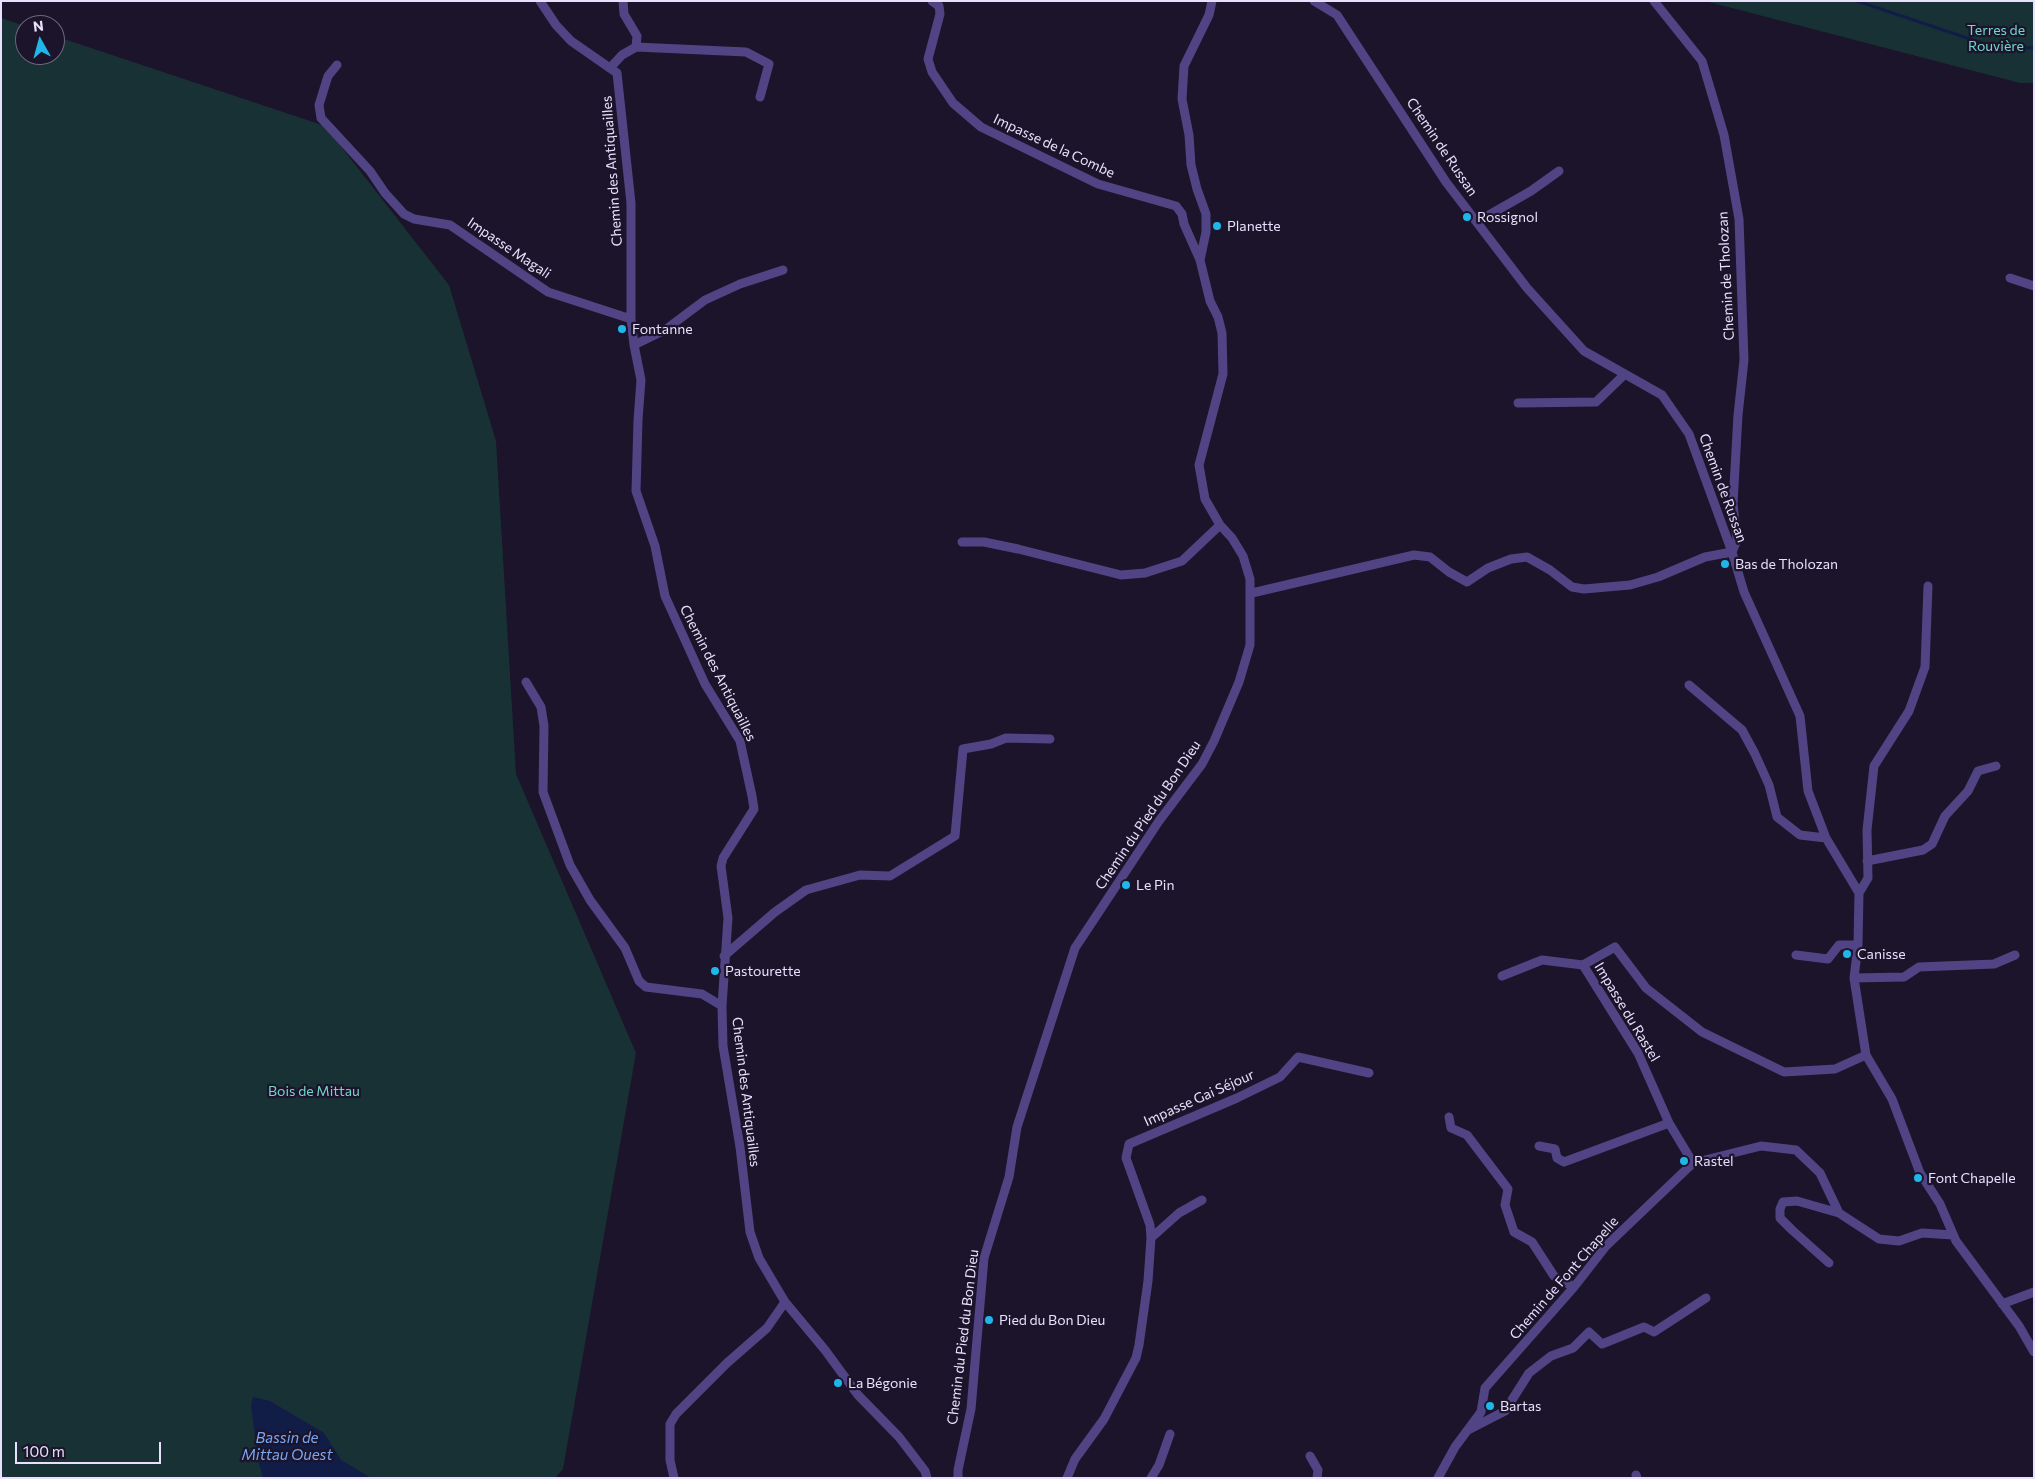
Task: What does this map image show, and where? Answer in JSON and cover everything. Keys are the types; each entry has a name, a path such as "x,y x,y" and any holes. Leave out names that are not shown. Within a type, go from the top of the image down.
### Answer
{"street":[{"name":"Chemin des Antiquailles","path":"540,1 556,25 571,40 617,73 620,84 631,203 631,320 641,380 636,491 655,546 665,596 705,684 740,741 752,796 754,809 749,820 736,836 723,858 721,866 728,918 722,1006 723,1046 740,1147 750,1232 760,1258 786,1302 858,1394 900,1437 925,1471 927,1478"},
{"path":"623,1 624,14 637,36 636,48"},
{"name":"Impasse de la Combe","path":"932,1 939,6 940,14 928,59 932,72 953,103 981,128 1082,177 1098,184 1176,206 1182,214 1184,224 1200,260"},
{"name":"Chemin du Pied du Bon Dieu","path":"958,1478 971,1409 984,1258 1009,1177 1016,1127 1076,948 1159,821 1202,764 1214,741 1245,668 1250,645 1249,620 1252,593 1250,579 1243,556 1205,499 1200,465 1223,374 1222,333 1218,317 1210,301 1200,260 1206,232 1206,214 1196,189 1182,99 1184,66 1209,15 1212,1"},
{"name":"Chemin de Russan","path":"1314,1 1337,15 1446,182 1527,288 1584,351 1662,394 1690,434 1732,552 1744,592 1800,716 1808,791 1826,838 1859,893"},
{"name":"Chemin de Tholozan","path":"1654,1 1702,61 1724,135 1738,219 1744,360 1738,415 1734,510 1737,540 1732,552"},
{"path":"610,68 622,55 636,48 746,52 769,64 760,97"},
{"name":"Impasse Magali","path":"337,65 328,76 319,105 321,118 370,171 404,214 414,219 450,225 548,292 631,320"},
{"path":"1479,223 1560,171"},
{"path":"634,346 665,330 705,300 740,284 783,270"},
{"path":"2010,278 2034,286"},
{"path":"1518,403 1596,402 1625,374"},
{"path":"1719,515 1727,510 1734,510"},
{"path":"1722,524 1729,525 1735,522"},
{"path":"962,542 984,542 1121,574 1146,573 1182,562 1220,524"},
{"path":"1252,593 1414,555 1430,557 1449,572 1467,582 1488,568 1511,559 1527,557 1550,570 1572,587 1584,589 1630,585 1658,577 1706,557 1732,552"},
{"path":"1928,586 1925,667 1909,711 1874,766 1867,830 1868,878 1859,893 1858,945 1854,978 1866,1055 1892,1099 1920,1173 1940,1204 1953,1235 2019,1326 2034,1352"},
{"path":"526,682 540,707 544,726 543,792 570,865 590,900 625,948 639,981 646,987 702,994 722,1006"},
{"path":"1689,685 1742,730 1769,785 1777,817 1800,835 1826,838"},
{"path":"724,956 775,912 806,890 860,875 890,876 954,836 962,749 991,744 1006,738 1050,739"},
{"path":"1867,861 1923,850 1932,844 1945,816 1968,791 1978,771 1996,766"},
{"path":"1796,956 1828,959 1839,945 1858,945"},
{"path":"1583,965 1615,947 1646,988 1702,1032 1784,1072 1835,1069 1866,1055"},
{"path":"1854,978 1904,977 1919,967 1994,964 2015,955"},
{"name":"Impasse du Rastel","path":"1502,976 1542,960 1583,965 1638,1053 1670,1123 1693,1163"},
{"name":"Impasse Gai Séjour","path":"1066,1478 1075,1459 1104,1419 1136,1358 1148,1281 1151,1238 1150,1225 1126,1158 1129,1144 1237,1098 1280,1077 1298,1057 1369,1074"},
{"path":"1449,1117 1450,1128 1467,1135 1508,1189 1505,1205 1514,1232 1532,1242 1554,1276 1574,1287"},
{"path":"1539,1146 1554,1149 1557,1158 1564,1162 1670,1123"},
{"name":"Chemin de Font Chapelle","path":"1438,1478 1455,1447 1481,1412 1486,1388 1574,1287 1606,1246 1693,1163 1761,1146 1796,1150 1820,1173 1839,1213"},
{"path":"1151,1238 1179,1213 1202,1200"},
{"path":"1829,1262 1780,1218 1780,1209 1783,1202 1796,1201 1839,1213 1880,1239 1899,1241 1922,1234 1953,1235"},
{"path":"2002,1304 2034,1292"},
{"path":"1467,1430 1505,1411 1529,1373 1551,1356 1573,1348 1589,1332 1602,1344 1644,1327 1654,1332 1706,1298"},
{"path":"674,1478 670,1460 670,1424 676,1414 727,1363 768,1328 786,1302"},
{"path":"1151,1478 1159,1465 1170,1434"},
{"path":"1310,1456 1318,1470 1317,1478"}],"green space":[{"name":"Terres de Rouvière","path":"1705,1 2034,1 2034,83 2020,83"},
{"name":"Bois de Mittau","path":"1,18 15,23 15,65 65,65 65,39 325,126 449,285 496,441 516,774 636,1053 563,1469 555,1478 1,1478"}],"water":[{"name":"Bassin de Mittau Ouest","path":"253,1397 270,1401 324,1433 341,1460 371,1478 263,1478 258,1460 251,1406"}],"waterway":[{"path":"1857,1 1994,47 2034,48"}],"place":[{"name":"Rossignol","path":"1467,217"},
{"name":"Planette","path":"1217,226"},
{"name":"Fontanne","path":"622,329"},
{"name":"Bas de Tholozan","path":"1725,564"},
{"name":"Le Pin","path":"1126,885"},
{"name":"Canisse","path":"1847,954"},
{"name":"Pastourette","path":"715,971"},
{"name":"Rastel","path":"1684,1161"},
{"name":"Font Chapelle","path":"1918,1178"},
{"name":"Pied du Bon Dieu","path":"989,1320"},
{"name":"La Bégonie","path":"838,1383"},
{"name":"Bartas","path":"1490,1406"}]}
